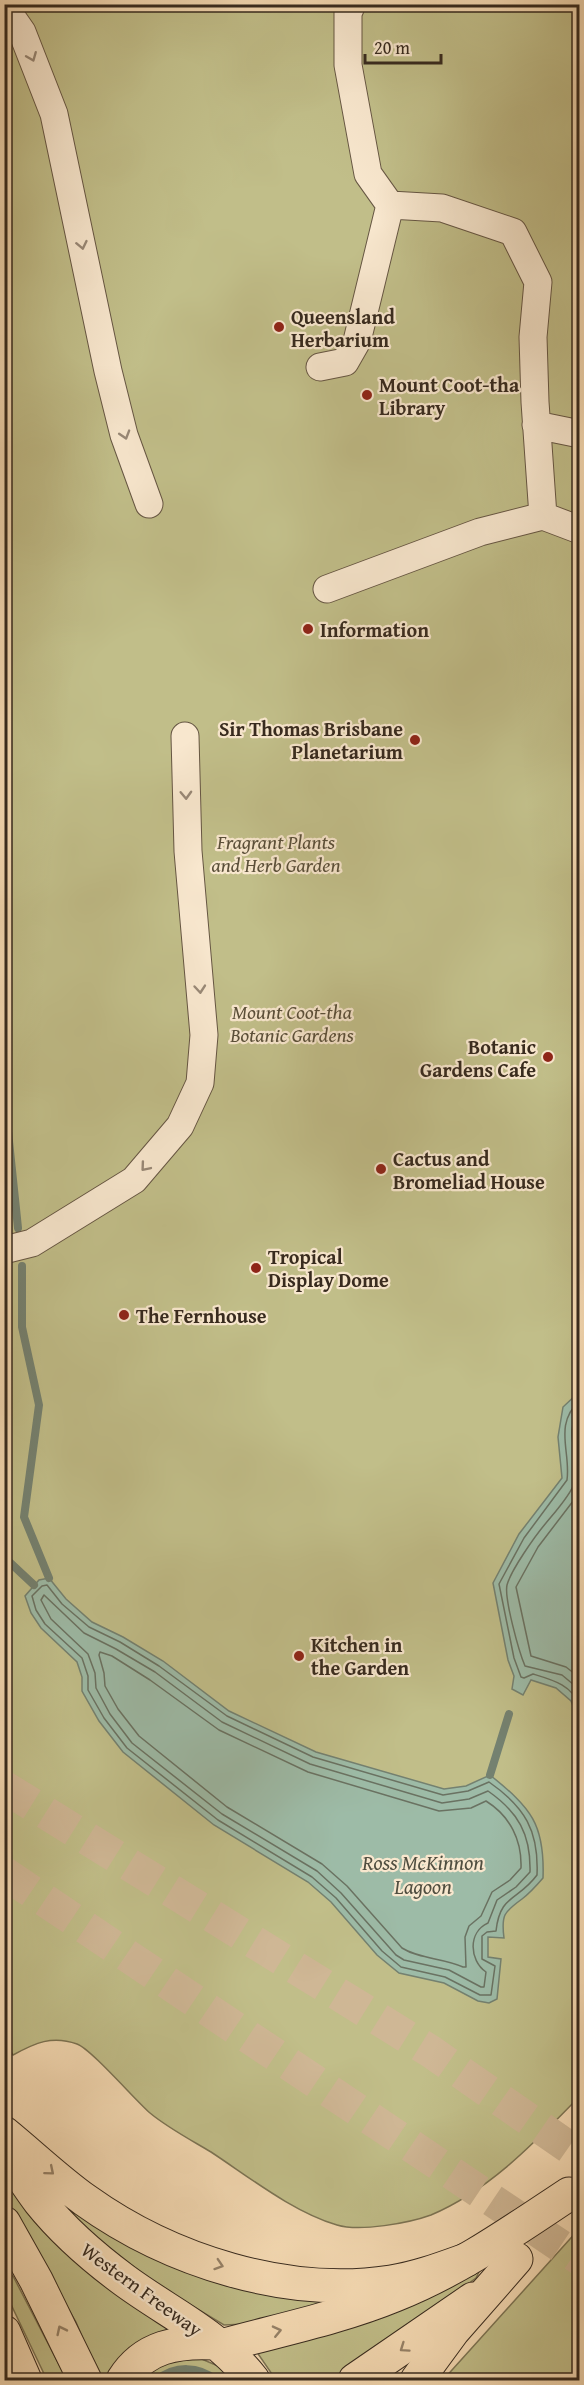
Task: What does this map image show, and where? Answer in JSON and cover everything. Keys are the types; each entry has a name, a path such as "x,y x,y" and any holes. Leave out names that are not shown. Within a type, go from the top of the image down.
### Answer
{"main road":[{"path":"4,2133 86,2201 114,2218 189,2255 234,2270 297,2282 363,2285 411,2278 466,2260"},
{"name":"Western Freeway","path":"4,2149 40,2202 78,2243 125,2281 201,2330 253,2380"},
{"path":"123,2380 137,2362 156,2350 182,2343 218,2344 358,2309 429,2280 466,2260 574,2189"},
{"path":"417,2380 453,2331 574,2189"},
{"path":"4,2223 36,2280 85,2380"},
{"path":"355,2380 467,2304 516,2259"},
{"path":"4,2332 26,2380"}],"street":[{"path":"320,367 345,362 357,341 390,205 368,174 348,65 348,13 352,4"},
{"path":"4,6 22,32 54,114 108,371 124,435 149,504"},
{"path":"390,205 442,208 513,232 538,282 534,337 536,425 543,516"},
{"path":"536,425 579,434"},
{"path":"327,589 480,532 543,516 579,530"},
{"path":"4,1251 32,1243 134,1180 180,1126 200,1083 204,1035 188,851 184,736"}],"green space":[{"name":"Mount Coot-tha Botanic Gardens","path":"5,5 579,5 579,2097 511,2164 492,2179 452,2205 431,2215 398,2224 347,2227 304,2212 157,2118 84,2048 68,2041 52,2040 13,2055 5,2041"},
{"path":"4,2173 181,2329 124,2356 104,2380 93,2363 76,2322 5,2201"},
{"path":"63,2205 362,2294 246,2324 224,2325 169,2292 92,2237"},
{"path":"579,2229 579,2380 443,2380"},
{"path":"482,2266 476,2278 335,2380 276,2380 252,2345"},
{"path":"5,2273 13,2276 67,2380 47,2380 7,2296"},
{"path":"197,2357 218,2366 233,2380 139,2380 154,2366"}],"water":[{"path":"579,1392 579,1720 571,1701 556,1688 531,1680 523,1695 512,1689 514,1676 508,1660 493,1583 519,1534 562,1478 558,1437 563,1407"},
{"name":"Ross McKinnon Lagoon","path":"49,1578 66,1599 92,1622 163,1661 229,1711 316,1752 444,1789 466,1786 490,1775 516,1797 533,1819 538,1830 543,1859 543,1878 505,1915 504,1938 488,1937 488,1957 501,1959 497,1999 489,2003 478,2001 444,1983 399,1973 377,1955 331,1902 308,1882 214,1825 123,1752 99,1721 82,1691 82,1677 77,1662 41,1628 31,1613 25,1596 39,1580"}],"waterway":[{"path":"4,1093 18,1228"},
{"path":"22,1266 22,1327 39,1405 24,1517 49,1578"},
{"path":"4,1557 34,1585"},
{"path":"490,1775 509,1714"},
{"path":"157,2380 171,2372 187,2369 202,2372 216,2380"}],"tunnel":[{"path":"4,1787 430,2051 580,2155"},
{"path":"4,1873 580,2259"}],"place":[{"name":"Queensland Herbarium","path":"279,327"},
{"name":"Mount Coot-tha Library","path":"367,395"},
{"name":"Information","path":"308,629"},
{"name":"Sir Thomas Brisbane Planetarium","path":"415,740"},
{"name":"Botanic Gardens Cafe","path":"548,1057"},
{"name":"Cactus and Bromeliad House","path":"381,1169"},
{"name":"Tropical Display Dome","path":"256,1268"},
{"name":"The Fernhouse","path":"124,1315"},
{"name":"Kitchen in the Garden","path":"299,1656"}],"park label":[{"name":"Fragrant Plants and Herb Garden","path":"276,852"}]}
